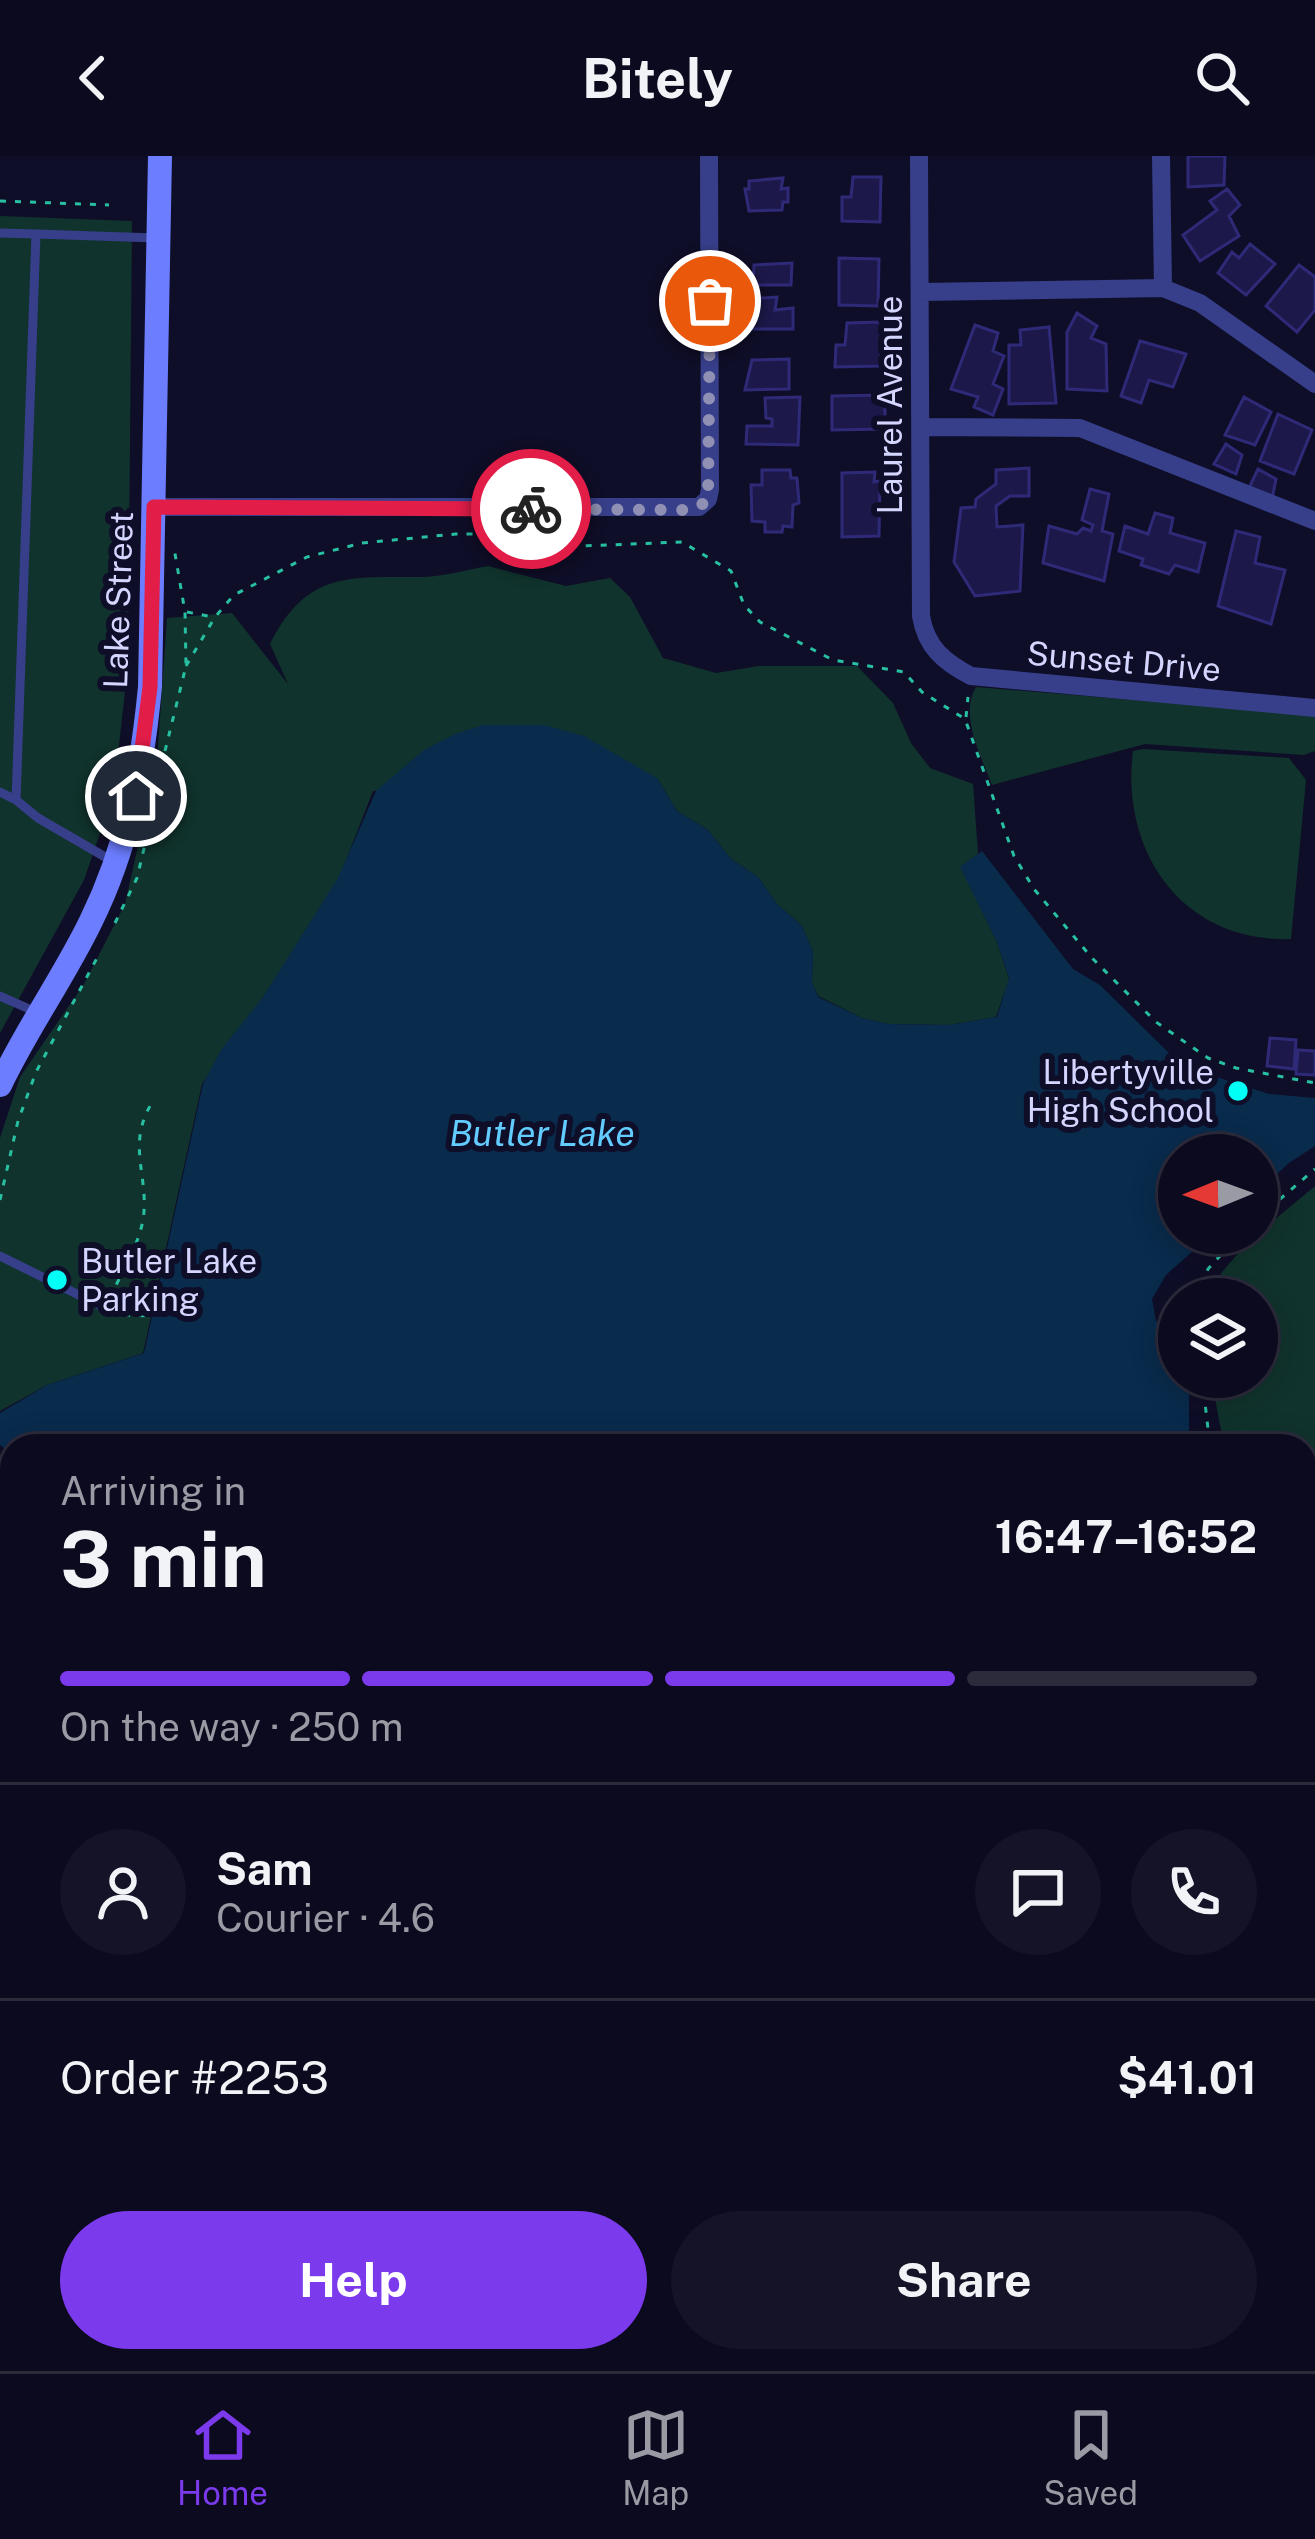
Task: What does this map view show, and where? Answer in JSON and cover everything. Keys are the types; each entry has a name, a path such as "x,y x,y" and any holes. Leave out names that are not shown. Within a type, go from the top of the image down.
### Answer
{"street":[{"name":"Lake Street","path":"0,1084 36,1012 90,924 116,863 142,770 150,687 160,156"},
{"path":"154,507 699,507 710,490 709,156"},
{"name":"Laurel Avenue","path":"919,156 921,616 924,634 935,651"},
{"path":"1161,156 1163,288"},
{"path":"920,292 1163,288 1200,303 1315,384"},
{"path":"920,427 1080,428 1315,521"},
{"name":"Sunset Drive","path":"935,651 971,676 1315,708"}],"lane":[{"path":"0,233 159,238"},
{"path":"16,800 36,234"},
{"path":"0,792 116,863"},
{"path":"0,997 36,1012"},
{"path":"0,1256 109,1310"}],"path":[{"path":"0,201 110,205"},
{"path":"186,666 234,595 307,557 362,543 456,534 581,546 682,542 731,571 744,605 760,622 832,660 904,672 922,692 965,719"},
{"path":"185,612 215,617"},
{"path":"971,676 965,719 1014,856 1034,889 1092,958 1156,1022 1208,1058 1315,1083"},
{"path":"150,1316 121,1316 109,1310 142,1226 145,1204 137,1138 153,1101"},
{"path":"1278,1201 1315,1169"},
{"path":"1204,1398 1209,1434"}],"green space":[{"path":"0,216 132,221 128,665 118,754 108,810 84,880 0,1033"},
{"path":"488,566 566,586 610,578 630,597 663,658 716,673 759,666 857,666 893,703 911,743 930,768 973,784 978,854 961,867 1009,979 996,1017 949,1025 888,1024 862,1018 818,996 812,982 813,952 802,926 777,904 758,877 731,859 708,830 677,811 657,778 373,791 339,878 202,1084 143,1353 47,1385 0,1411 0,1138 20,1077 84,984 125,904 157,761 167,618 232,613 288,684 270,644 300,602 316,590 353,579 431,576"},
{"path":"976,687 1315,715 1315,751 1304,755 1145,744 992,785 971,723"},
{"path":"1133,751 1289,758 1306,780 1291,939 1253,936 1219,926 1190,908 1167,884 1137,824"},
{"path":"1315,1186 1315,1434 1222,1434 1215,1398 1278,1398 1278,1278 1219,1278 1238,1254 1278,1254 1278,1217"}],"water":[{"name":"Butler Lake","path":"483,725 544,725 584,736 657,778 677,811 708,830 731,859 758,877 777,904 802,926 813,952 812,982 818,997 862,1018 888,1024 949,1025 997,1017 1009,978 960,867 982,851 1073,969 1100,985 1169,1053 1198,1071 1269,1094 1315,1098 1315,1146 1278,1173 1278,1134 1158,1134 1158,1254 1190,1254 1164,1278 1158,1278 1152,1299 1158,1323 1158,1398 1189,1398 1189,1434 0,1434 0,1413 47,1385 144,1353 203,1084 338,878 376,791 424,750"}],"building":[{"path":"1188,156 1225,156 1224,185 1188,187"},
{"path":"853,177 881,177 880,222 842,221 842,197 851,197"},
{"path":"783,178 781,189 788,188 788,202 783,202 782,210 749,211 745,189 749,181"},
{"path":"1227,189 1240,205 1229,216 1239,236 1200,261 1183,235 1217,210 1210,201"},
{"path":"1250,244 1275,264 1246,295 1218,273 1232,252 1239,258"},
{"path":"839,258 879,259 878,306 839,305"},
{"path":"792,263 791,285 753,285 754,265"},
{"path":"1299,265 1315,277 1315,310 1297,332 1266,306"},
{"path":"777,297 775,310 793,308 793,329 747,329 747,299"},
{"path":"1077,313 1097,326 1091,338 1106,344 1107,391 1067,389 1067,332"},
{"path":"881,322 881,366 835,367 836,345 845,345 847,323"},
{"path":"975,325 998,333 993,351 1004,356 993,384 1003,389 993,415 974,407 978,397 951,389"},
{"path":"1049,327 1056,403 1009,404 1009,345 1021,345 1020,330"},
{"path":"1140,341 1186,354 1173,387 1149,380 1141,403 1121,396"},
{"path":"789,359 789,389 745,390 752,360"},
{"path":"885,395 885,429 832,430 832,396"},
{"path":"800,397 798,445 746,444 747,426 772,426 772,419 766,418 765,398"},
{"path":"1244,397 1271,412 1255,445 1225,435"},
{"path":"1278,414 1312,430 1294,474 1260,461"},
{"path":"1226,444 1242,455 1236,474 1214,464"},
{"path":"1029,468 1029,496 1010,496 996,506 997,527 1023,525 1020,591 975,596 954,562 961,508 975,507 976,499 996,484 996,470"},
{"path":"1258,469 1276,479 1272,499 1248,490"},
{"path":"762,470 790,470 791,478 797,478 799,503 793,505 792,527 783,526 782,532 765,532 765,522 752,521 751,485 762,485"},
{"path":"875,472 874,482 880,481 879,536 842,537 842,473"},
{"path":"1090,489 1109,494 1102,531 1113,534 1104,581 1043,563 1049,526 1077,534 1083,528 1091,531 1093,525 1082,520"},
{"path":"1155,513 1173,518 1170,533 1205,543 1198,572 1175,565 1169,574 1119,551 1125,526 1148,534"},
{"path":"1236,531 1260,537 1255,563 1285,570 1271,624 1218,606"},
{"path":"1270,1038 1296,1040 1294,1069 1267,1066"},
{"path":"1298,1050 1315,1051 1315,1075 1296,1074"}],"way so far":[{"path":"531,509 682,510 699,507 708,499 710,301"}],"place":[{"name":"Libertyville High School","path":"1238,1091"},
{"name":"Butler Lake Parking","path":"57,1280"}],"route":[{"path":"136,796 150,687 154,507 531,509"}]}
